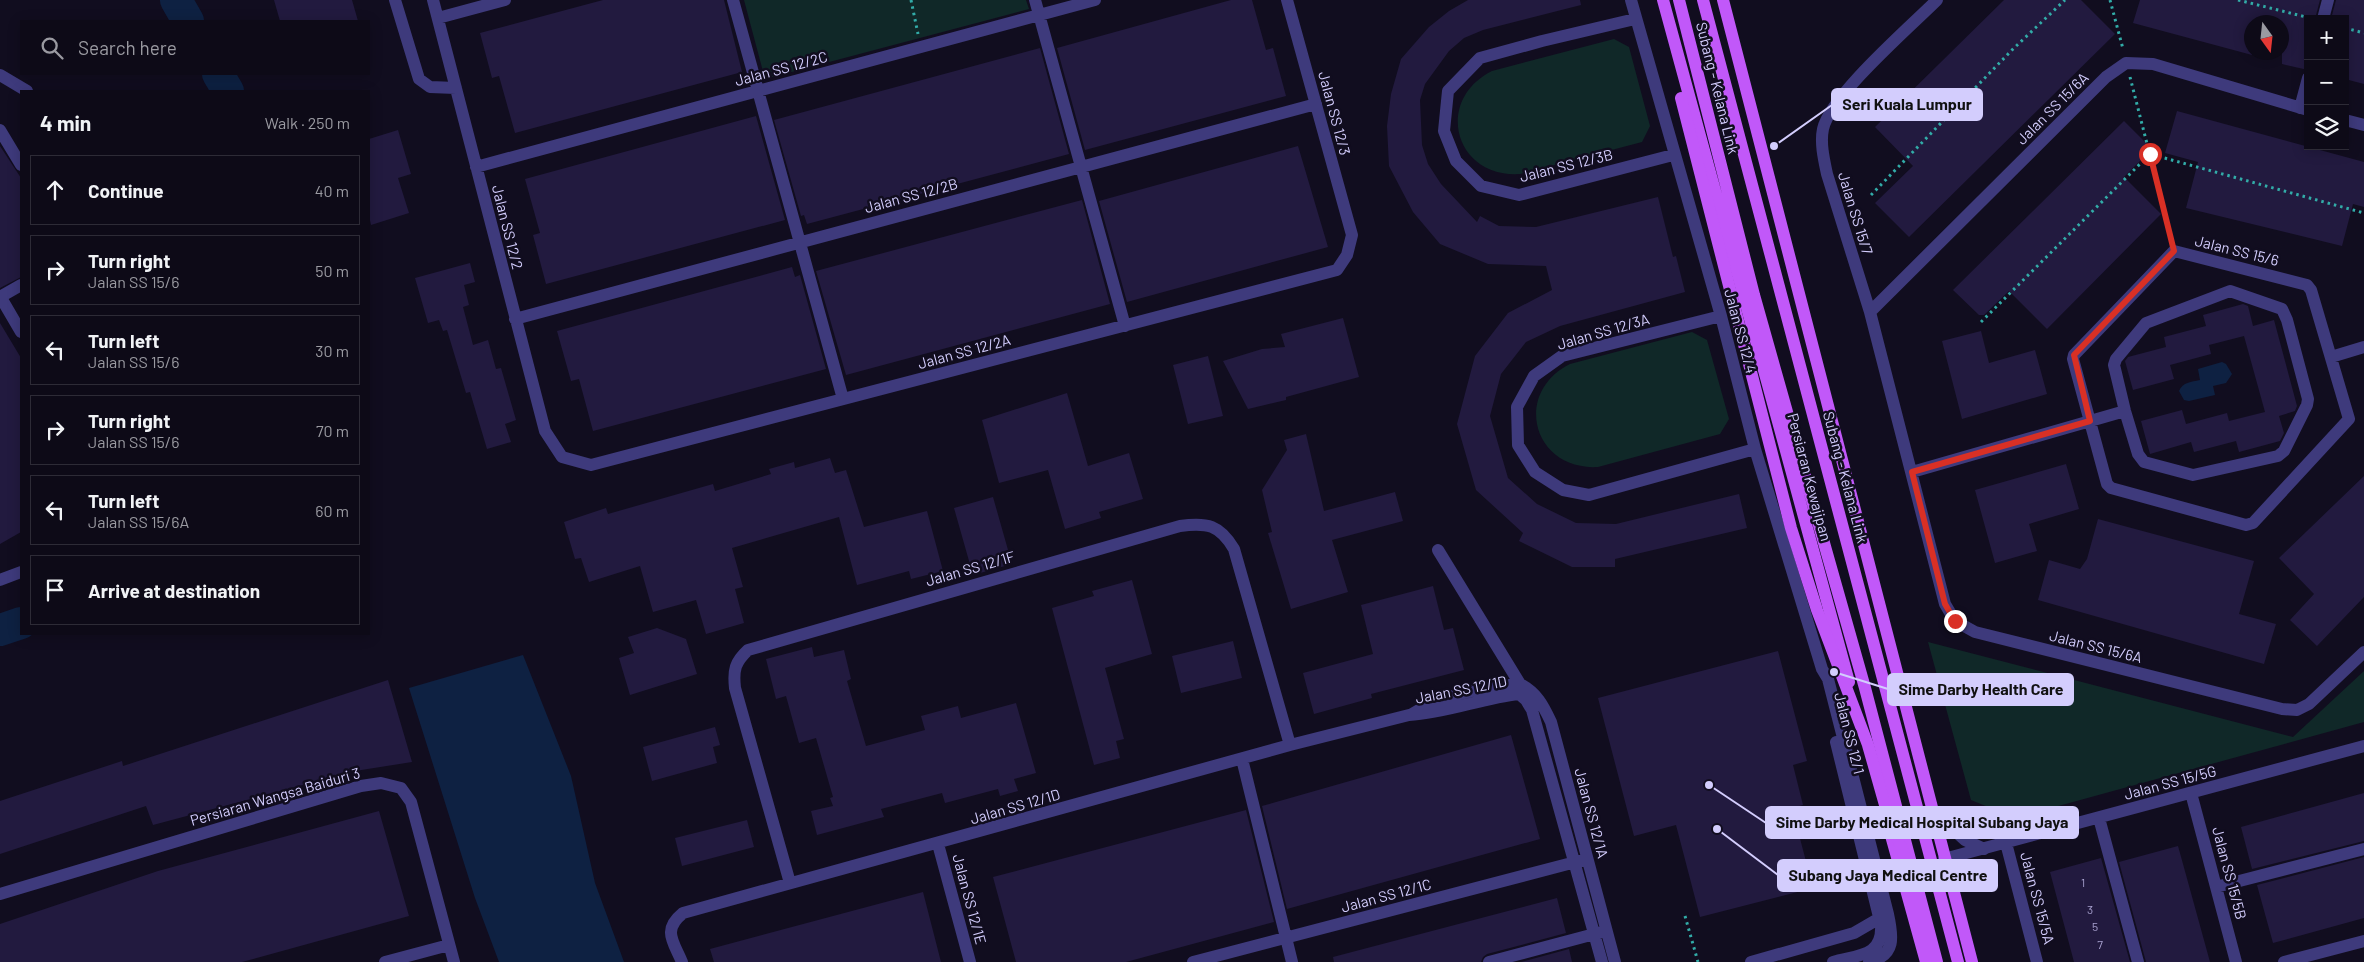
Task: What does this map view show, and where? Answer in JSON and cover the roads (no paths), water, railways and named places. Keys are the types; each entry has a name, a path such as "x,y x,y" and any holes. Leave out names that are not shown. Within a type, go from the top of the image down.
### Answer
{"main road":[{"path":"1655,0 1792,528 1818,610 1868,745 1889,818 1915,880 1937,962"},
{"name":"Persiaran Kewajipan","path":"1663,0 1926,962"},
{"name":"Subang - Kelana Link","path":"1679,0 1754,294 1866,688 1915,880"},
{"name":"Subang - Kelana Link","path":"1703,0 1958,962"},
{"path":"1723,0 1972,962"},
{"path":"1919,761 1921,799 1965,962"},
{"path":"1920,962 1922,948"}],"street":[{"path":"395,0 418,79 430,87 456,88"},
{"name":"Jalan SS 12/2","path":"434,0 545,431 562,457"},
{"path":"438,18 506,0"},
{"path":"733,0 843,399"},
{"path":"1035,0 1125,326"},
{"name":"Jalan SS 12/2C","path":"476,166 1095,0"},
{"name":"Jalan SS 12/3","path":"1287,0 1352,235"},
{"name":"Jalan SS 12/4","path":"1631,0 1673,155 1721,316 1755,449 1822,669"},
{"path":"1726,14 1731,0"},
{"name":"Jalan SS 15/7","path":"1912,472 1870,312 1827,174 1823,152 1823,128 1832,109 1846,90 1937,0"},
{"path":"2324,15 2328,0"},
{"name":"Jalan SS 12/3B","path":"1635,19 1542,40 1480,58 1448,91 1444,130 1456,161 1481,186 1519,195 1673,155"},
{"name":"Jalan SS 15/6A","path":"1870,312 2106,77 2126,63 2153,64 2304,109"},
{"path":"0,75 25,90"},
{"name":"Jalan SS 12/2B","path":"515,319 1316,104"},
{"path":"2349,121 2364,125"},
{"path":"0,130 20,162"},
{"name":"Jalan SS 12/2A","path":"562,457 591,465 1337,270 1348,255 1352,235"},
{"name":"Jalan SS 15/6","path":"2174,251 2308,285 2331,357 2349,419 2253,523 2246,526 2111,488 2107,484 2074,355 2174,251"},
{"path":"20,286 0,297 20,330"},
{"path":"2230,291 2282,309 2287,320 2308,399 2307,405 2288,443 2278,456 2193,475 2144,462 2138,454 2124,411 2114,365 2116,359 2146,323 2230,291"},
{"name":"Jalan SS 12/3A","path":"1721,316 1562,356 1534,376 1517,407 1518,445 1535,472 1563,490 1589,495 1755,449"},
{"path":"2331,357 2364,347"},
{"path":"1746,414 1774,406"},
{"path":"1912,472 2124,411"},
{"name":"Jalan SS 15/6A","path":"1912,472 1945,604 1955,621 1975,632 2282,710 2297,710 2309,704 2364,652"},
{"name":"Jalan SS 12/1F","path":"790,883 735,688 733,674 736,661 748,650 1180,526 1198,523 1213,527 1226,536 1234,549 1290,745"},
{"path":"1438,550 1519,689"},
{"path":"0,580 20,572"},
{"name":"Jalan SS 12/1","path":"1822,669 1828,679 1884,916 1892,934 1891,948 1878,960 1869,962"},
{"name":"Jalan SS 12/1D","path":"682,962 670,933 673,921 683,914 1290,745 1410,715 1427,704 1441,700 1519,689"},
{"name":"Jalan SS 12/1A","path":"1519,689 1534,692 1543,704 1551,722 1587,859 1600,932 1602,962"},
{"name":"Jalan SS 12/1A","path":"1519,689 1532,710 1574,862 1600,932 1615,962"},
{"name":"Jalan SS 15/5G","path":"1944,859 2364,746"},
{"path":"1242,759 1292,962"},
{"name":"Persiaran Wangsa Baiduri 3","path":"0,894 361,786 381,783 401,788 411,802 454,962"},
{"name":"Jalan SS 15/5B","path":"2191,793 2236,962"},
{"path":"1931,809 1965,840 1984,849"},
{"path":"2099,818 2138,962"},
{"name":"Jalan SS 15/5A","path":"2006,843 2037,962"},
{"name":"Jalan SS 12/1E","path":"938,844 970,962"},
{"path":"2216,887 2364,848"},
{"name":"Jalan SS 12/1C","path":"1194,962 1587,859"},
{"path":"1751,962 1854,933 1884,916"},
{"name":"Jalan SS 12/1","path":"1833,962 1870,952 1878,947 1882,937 1884,916"},
{"path":"1489,962 1600,932"},
{"path":"2284,962 2364,941"},
{"path":"385,962 448,945"}],"water":[{"path":"2222,362 2226,364 2232,374 2226,383 2213,386 2215,395 2189,401 2184,400 2179,391 2185,384 2200,380 2198,369"},
{"path":"523,655 571,776 595,883 624,962 499,962 475,898 409,688"}],"waterway":[{"path":"176,0 187,20"},
{"path":"219,75 227,90"},
{"path":"0,630 20,623"}],"place":[{"name":"Seri Kuala Lumpur","path":"1774,146"},
{"name":"Sime Darby Health Care","path":"1834,672"},
{"name":"Sime Darby Medical Hospital Subang Jaya","path":"1709,785"},
{"name":"Subang Jaya Medical Centre","path":"1717,829"}]}
